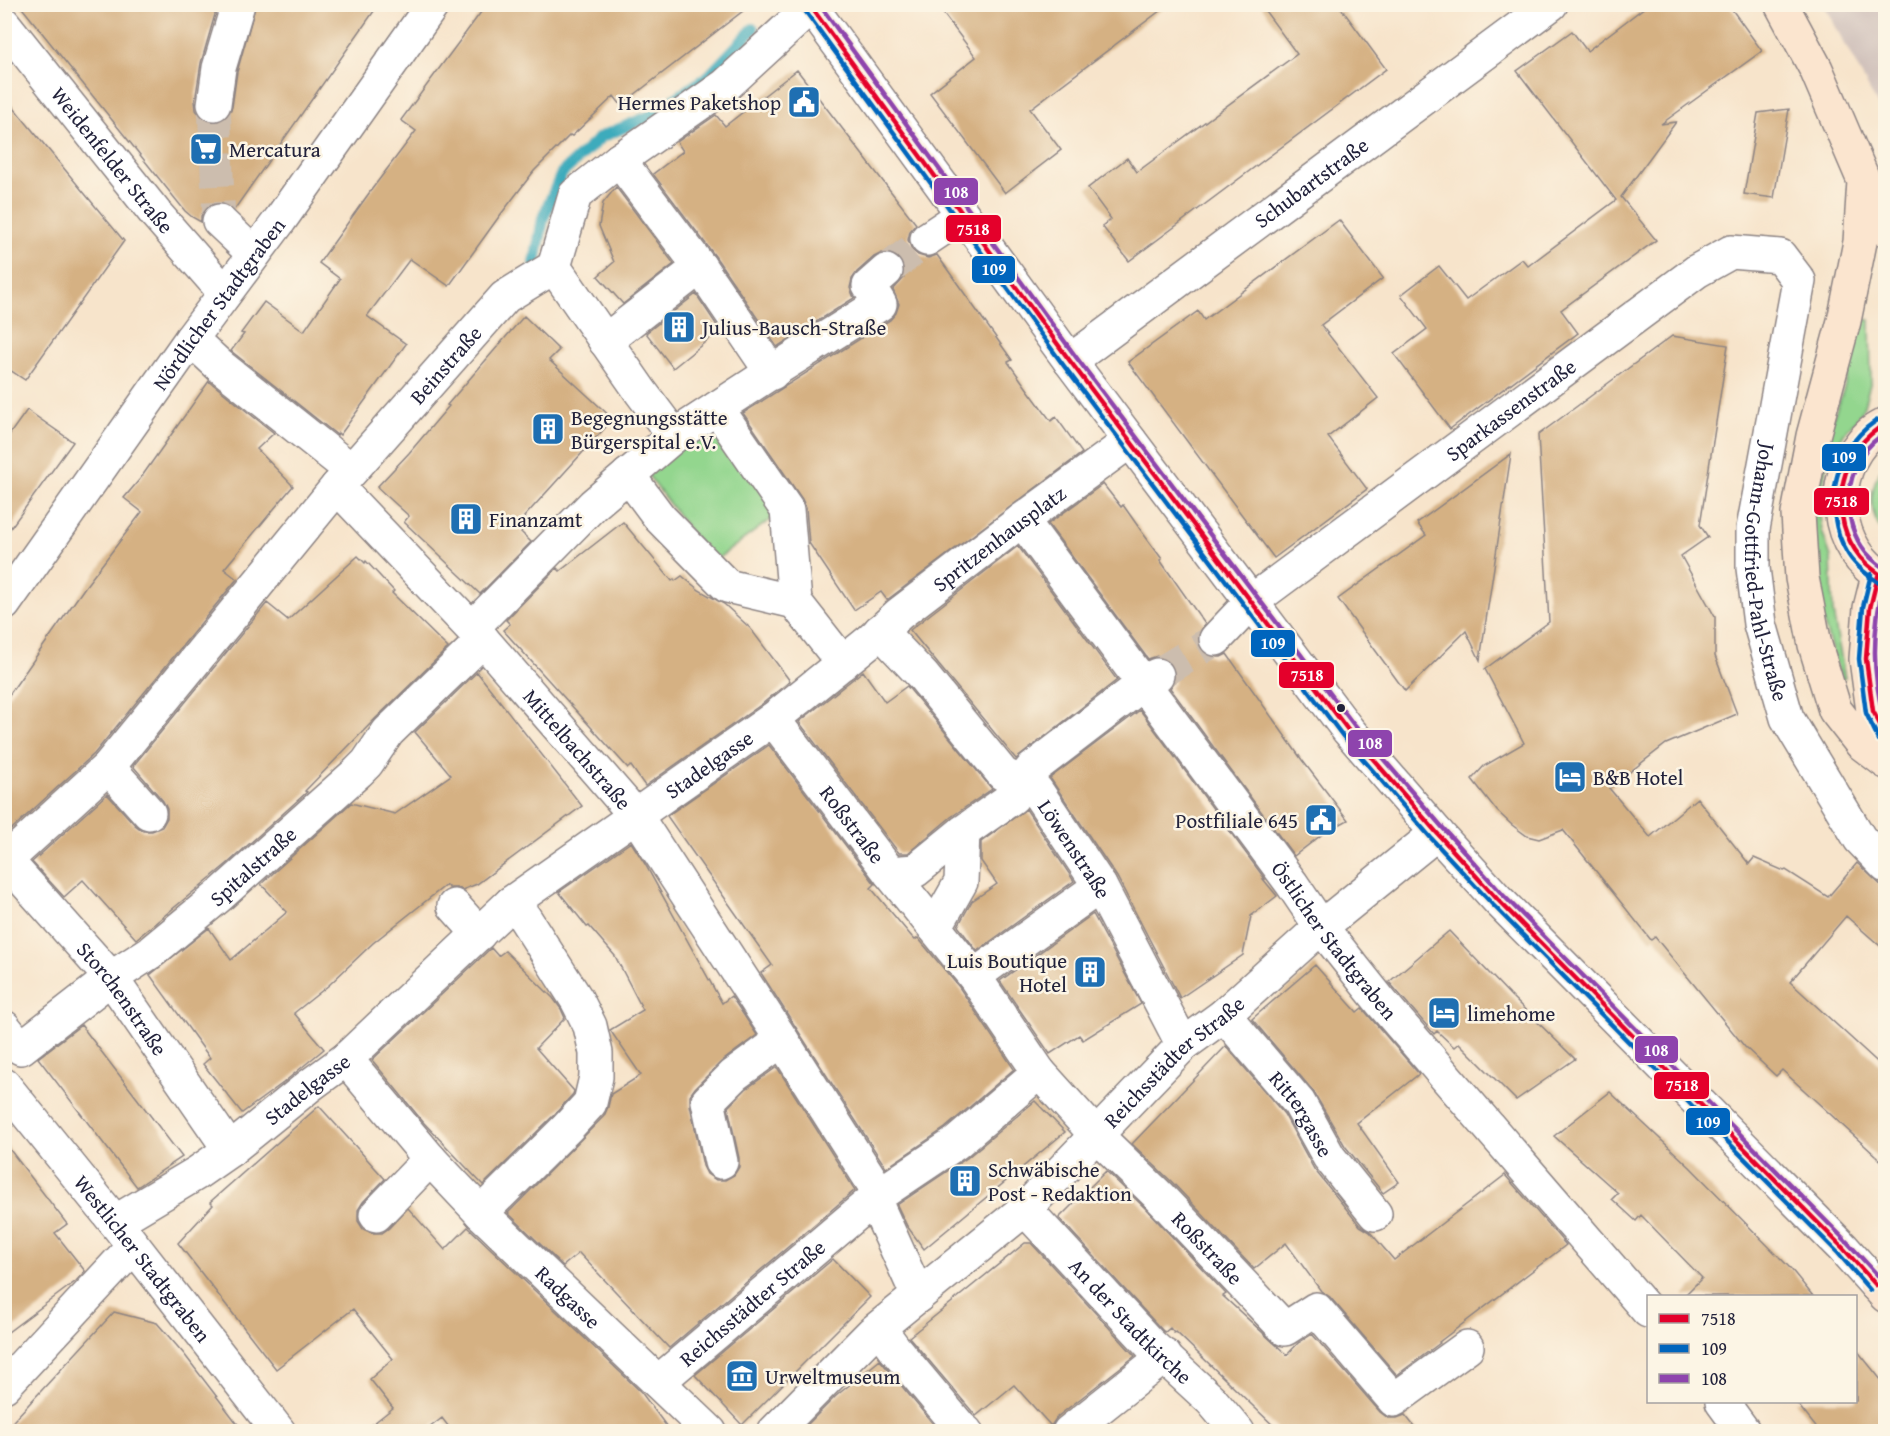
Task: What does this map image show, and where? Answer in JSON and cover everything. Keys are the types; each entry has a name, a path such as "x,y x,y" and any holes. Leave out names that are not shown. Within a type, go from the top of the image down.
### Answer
{"main road":[{"path":"1781,4 1816,69 1864,182 1884,221"},
{"path":"1864,182 1860,242 1844,321 1813,436 1798,514 1802,578 1815,645 1835,710 1861,743 1886,762"},
{"path":"1886,424 1871,433 1855,451 1844,472 1839,494 1841,518 1848,541 1861,560 1882,578 1870,608 1866,659 1874,711 1886,737"}],"street":[{"path":"214,104 219,68 238,4"},
{"name":"Nördlicher Stadtgraben","path":"4,604 191,339 433,4"},
{"name":"Schubartstraße","path":"1070,361 1551,4"},
{"path":"674,436 554,267 575,195 618,160 726,85 811,5 1070,361 1348,730 1437,833 1506,908 1882,1287"},
{"name":"Weidenfelder Straße","path":"4,24 156,214 225,293"},
{"path":"618,160 700,267 772,373"},
{"path":"927,239 963,215"},
{"path":"219,221 254,254"},
{"name":"Sparkassenstraße","path":"1252,601 1697,271 1731,252 1780,256"},
{"name":"Johann-Gottfried-Pahl-Straße","path":"1780,256 1799,281 1753,529 1753,568 1760,624 1787,718 1860,838 1886,866"},
{"name":"Beinstraße","path":"5,860 108,767 344,478 505,297 554,267"},
{"path":"605,341 700,267"},
{"path":"795,602 727,586 660,518 617,484 674,436 880,304 869,286 886,271"},
{"name":"Mittelbachstraße","path":"191,339 344,478 636,816 782,1040 877,1197"},
{"path":"717,408 792,506 795,602 843,663"},
{"name":"Spritzenhausplatz","path":"875,636 899,614 1130,441"},
{"name":"Spitalstraße","path":"4,1027 21,1048 111,978 151,952 219,896 367,763 388,732 617,484"},
{"name":"Östlicher Stadtgraben","path":"1022,520 1150,680 1321,927 1382,1002 1647,1310"},
{"path":"1216,639 1252,601"},
{"name":"Stadelgasse","path":"4,1386 124,1234 197,1173 346,1059 512,903 773,719 875,636"},
{"name":"Löwenstraße","path":"875,636 923,676 1003,774 1036,790 1100,885 1183,1045"},
{"path":"890,873 915,871 963,832 1013,797 1032,769 1150,680"},
{"name":"Roßstraße","path":"773,719 890,873 974,976 1039,1072 1096,1135 1158,1195 1285,1329 1317,1309 1394,1400 1467,1347"},
{"path":"108,767 149,813"},
{"path":"935,928 961,882 963,832"},
{"name":"Reichsstädter Straße","path":"774,1431 879,1328 1025,1209 1183,1045 1224,1015 1321,927 1437,833"},
{"name":"Storchenstraße","path":"5,860 111,978 230,1150"},
{"path":"974,976 1100,885"},
{"path":"481,1213 567,1128 590,1102 596,1077 596,1053 590,1026 577,1000 524,917 512,903"},
{"path":"454,906 479,934"},
{"name":"Rittergasse","path":"1224,1015 1299,1103 1329,1157 1375,1214"},
{"path":"722,1162 708,1101 734,1075 782,1040"},
{"name":"Radgasse","path":"346,1059 430,1159 481,1213 710,1431"},
{"name":"Reichsstädter Straße","path":"658,1382 877,1197 956,1143 1039,1072"},
{"name":"Westlicher Stadtgraben","path":"4,1085 279,1431"},
{"path":"376,1215 430,1159"},
{"path":"877,1197 918,1296"},
{"name":"An der Stadtkirche","path":"1025,1209 1150,1344 1211,1400 1238,1431"},
{"path":"879,1328 916,1375 966,1431"},
{"path":"1069,1431 1165,1356"},
{"path":"1723,1403 1744,1431"}],"shaded area":[{"path":"1824,5 1885,5 1885,119"}],"green space":[{"path":"1861,319 1870,320 1871,381 1862,412 1841,438 1826,467 1819,508 1822,531 1831,557 1833,613 1845,678 1841,680 1823,621 1814,553 1813,505 1828,432 1844,388"},
{"path":"714,419 782,511 713,562 644,470"},
{"path":"1885,462 1885,537 1875,518 1872,500 1875,481"}],"building":[{"name":"Mercatura","path":"19,4 218,4 201,63 195,101 196,110 202,118 212,123 222,121 228,116 232,107 237,72 256,4 379,4 234,210 224,203 213,203 205,209 201,222 185,211"},
{"path":"487,4 752,4 621,105 614,96 572,136 570,135 534,171 449,286 410,259 367,316 406,344 340,435 338,433 337,435 231,351 264,302 304,331 340,279 319,263 416,131 401,120"},
{"path":"936,4 1169,4 1030,109 1061,150 1005,193 930,93 976,57"},
{"path":"1260,4 1338,4 1386,69 1129,261 1102,226 1111,219 1088,188 1127,158 1137,172 1297,54"},
{"path":"1649,4 1728,4 1762,51 1661,124 1676,122 1621,197 1656,240 1561,310 1578,333 1450,429 1394,354 1427,329 1401,295 1439,266 1466,300 1522,259 1528,266 1616,200 1517,71 1572,31 1587,51"},
{"path":"797,70 916,224 910,231 908,240 912,250 928,258 937,255 1012,360 1008,362 1028,390 1051,421 1056,417 1082,453 887,600 881,592 854,610 809,543 806,508 802,499 743,413 890,320 899,304 893,290 904,278 904,267 900,258 891,253 882,253 874,257 852,279 850,288 854,298 777,347 715,256 653,174 683,151 677,142 716,115 725,126"},
{"path":"4,96 124,241 25,380 4,366"},
{"path":"1789,109 1774,198 1744,194 1758,113"},
{"path":"616,187 674,264 623,304 598,276 614,262 599,226 603,203"},
{"path":"1339,220 1383,278 1321,325 1378,398 1328,437 1367,489 1274,558 1128,362 1198,311 1204,320"},
{"name":"Julius-Bausch-Straße","path":"696,294 720,330 673,368 646,333"},
{"path":"524,316 559,350 549,360 613,419 524,517 530,523 521,532 531,542 480,594 404,522 409,516 377,487 409,453"},
{"path":"1672,336 1728,345 1700,525 1708,537 1681,556 1715,617 1715,656 1737,714 1666,744 1609,788 1650,837 1697,798 1749,864 1754,858 1786,870 1828,897 1857,863 1886,890 1886,951 1846,916 1790,982 1886,1070 1886,1165 1782,1070 1776,1076 1745,1047 1655,937 1651,940 1563,830 1539,839 1527,836 1497,811 1472,779 1484,766 1524,743 1485,669 1549,622 1538,435"},
{"path":"209,381 274,433 257,449 293,486 224,569 237,579 94,754 4,836 4,702 85,587 142,512 124,498"},
{"path":"27,410 73,442 4,537 4,442"},
{"path":"1511,454 1480,660 1466,631 1405,691 1338,599 1426,535 1417,523"},
{"path":"1103,484 1121,507 1123,505 1205,624 1198,635 1198,645 1203,652 1212,657 1227,654 1302,760 1348,820 1324,833 1294,856 1170,688 1176,675 1172,664 1165,658 1157,656 1148,659 1048,524"},
{"path":"623,522 672,581 682,576 699,590 724,604 750,628 790,681 762,704 645,786 631,766 628,768 503,630 510,624 506,620 557,568 560,571"},
{"path":"1018,546 1117,680 1016,759 910,630"},
{"path":"358,556 365,563 366,561 394,591 392,593 448,648 375,719 305,791 307,792 227,864 136,939 83,880 64,897 32,862 107,794 143,831 152,831 162,827 167,818 167,809 163,801 133,766 267,603 288,620"},
{"path":"863,671 885,702 907,686 992,789 951,817 908,853 899,853 799,722"},
{"path":"477,672 582,806 477,884 462,890 449,888 446,885 373,943 329,985 294,1013 324,1049 242,1113 203,1064 210,1058 150,975 209,928 231,960 287,912 261,884 351,803 395,814 451,775 415,732"},
{"path":"1140,710 1277,896 1251,916 1243,955 1180,998 1117,877 1050,778"},
{"path":"769,745 875,884 871,888 912,937 915,940 918,938 959,987 1014,1069 945,1128 886,1168 761,973 772,965 667,816"},
{"path":"1026,809 1074,881 977,951 958,926 972,901 997,884 981,861 981,842"},
{"path":"631,842 722,1003 731,996 757,1035 721,1062 690,1095 690,1105 703,1166 707,1174 716,1180 725,1180 734,1175 739,1167 739,1158 728,1107 746,1089 777,1067 855,1190 669,1348 579,1253 563,1266 508,1213 604,1116 611,1094 641,1075 610,1030 643,1010 615,956 589,926 587,927 559,892"},
{"path":"1093,914 1141,1004 1083,1040 1079,1035 1050,1054 1000,981"},
{"path":"1449,931 1575,1059 1516,1100 1459,1043 1454,1047 1437,1031 1434,1034 1389,982"},
{"path":"491,948 498,956 505,951 553,998 561,1009 565,1018 536,1048 574,1091 554,1115 483,1185 424,1123 372,1060"},
{"path":"1315,965 1357,1012 1362,1008 1419,1074 1357,1123 1399,1182 1383,1193 1345,1146 1313,1091 1252,1019"},
{"path":"81,1025 182,1157 137,1187 38,1058"},
{"path":"1226,1046 1284,1114 1314,1169 1360,1226 1370,1232 1394,1260 1505,1175 1566,1245 1397,1375 1330,1297 1321,1291 1286,1243 1254,1269 1172,1182 1132,1144"},
{"path":"1610,1092 1690,1167 1791,1269 1812,1295 1685,1295 1702,1278 1641,1215 1636,1221 1612,1199 1618,1193 1554,1136"},
{"name":"Schwäbische Post - Redaktion","path":"1035,1101 1065,1132 924,1249 907,1226 897,1205 967,1158"},
{"path":"319,1106 385,1179 358,1210 358,1221 363,1229 372,1233 382,1233 408,1208 445,1250 468,1227 641,1392 670,1431 452,1431 442,1418 425,1431 364,1431 393,1408 370,1379 393,1359 353,1309 276,1369 178,1243 213,1205 210,1202"},
{"path":"4,1142 67,1224 55,1233 85,1271 76,1281 4,1335"},
{"path":"1106,1171 1145,1208 1226,1294 1223,1296 1287,1355 1298,1343 1312,1334 1380,1412 1388,1418 1405,1415 1418,1431 1279,1431 1176,1332 1174,1333 1170,1328 1163,1331 1059,1218"},
{"path":"1025,1243 1031,1243 1135,1356 1057,1417 1051,1426 1014,1385 976,1416 909,1337"},
{"path":"833,1259 870,1297 742,1425 695,1375"},
{"path":"114,1312 157,1323 184,1354 243,1431 4,1431"},
{"path":"1857,1350 1886,1386 1886,1431 1819,1431 1797,1403 1857,1403"},
{"path":"880,1360 939,1431 801,1431 836,1396"}],"waterway":[{"path":"535,263 543,218 562,173 601,137 650,116 709,76 753,29"}],"tunnel":[{"path":"214,104 219,221"},
{"path":"886,271 927,239"},
{"path":"1157,675 1216,639"}],"transit line":[{"name":"7518","path":"809,4 1070,361 1348,730 1498,900 1843,1248 1876,1285"},
{"name":"108","path":"819,4 1076,357 1354,725 1503,895 1882,1280"},
{"name":"109","path":"803,8 1064,366 1342,735 1431,838 1493,905 1838,1253 1870,1290"},
{"name":"109","path":"1882,585 1859,567 1848,554 1839,536 1834,497 1843,459 1866,428 1883,417"},
{"name":"7518","path":"1886,424 1871,434 1858,448 1849,463 1843,481 1841,499 1842,517 1855,550 1865,563 1886,579"},
{"name":"108","path":"1886,433 1862,455 1850,485 1849,502 1850,518 1862,547 1872,560 1886,569"},
{"name":"109","path":"1871,574 1863,607 1859,659 1866,713 1879,740"},
{"name":"7518","path":"1878,576 1870,608 1866,659 1873,711 1886,736"},
{"name":"108","path":"1885,578 1877,617 1875,656 1879,697 1886,719"}],"place":[{"name":"Hermes Paketshop","path":"804,102"},
{"name":"Mercatura","path":"206,149"},
{"name":"Julius-Bausch-Straße","path":"679,327"},
{"name":"Begegnungsstätte Bürgerspital e.V.","path":"548,429"},
{"name":"Finanzamt","path":"466,519"},
{"name":"B&B Hotel","path":"1570,777"},
{"name":"Postfiliale 645","path":"1321,820"},
{"name":"Luis Boutique Hotel","path":"1090,972"},
{"name":"limehome","path":"1444,1013"},
{"name":"Schwäbische Post - Redaktion","path":"965,1181"},
{"name":"Urweltmuseum","path":"742,1376"}]}
